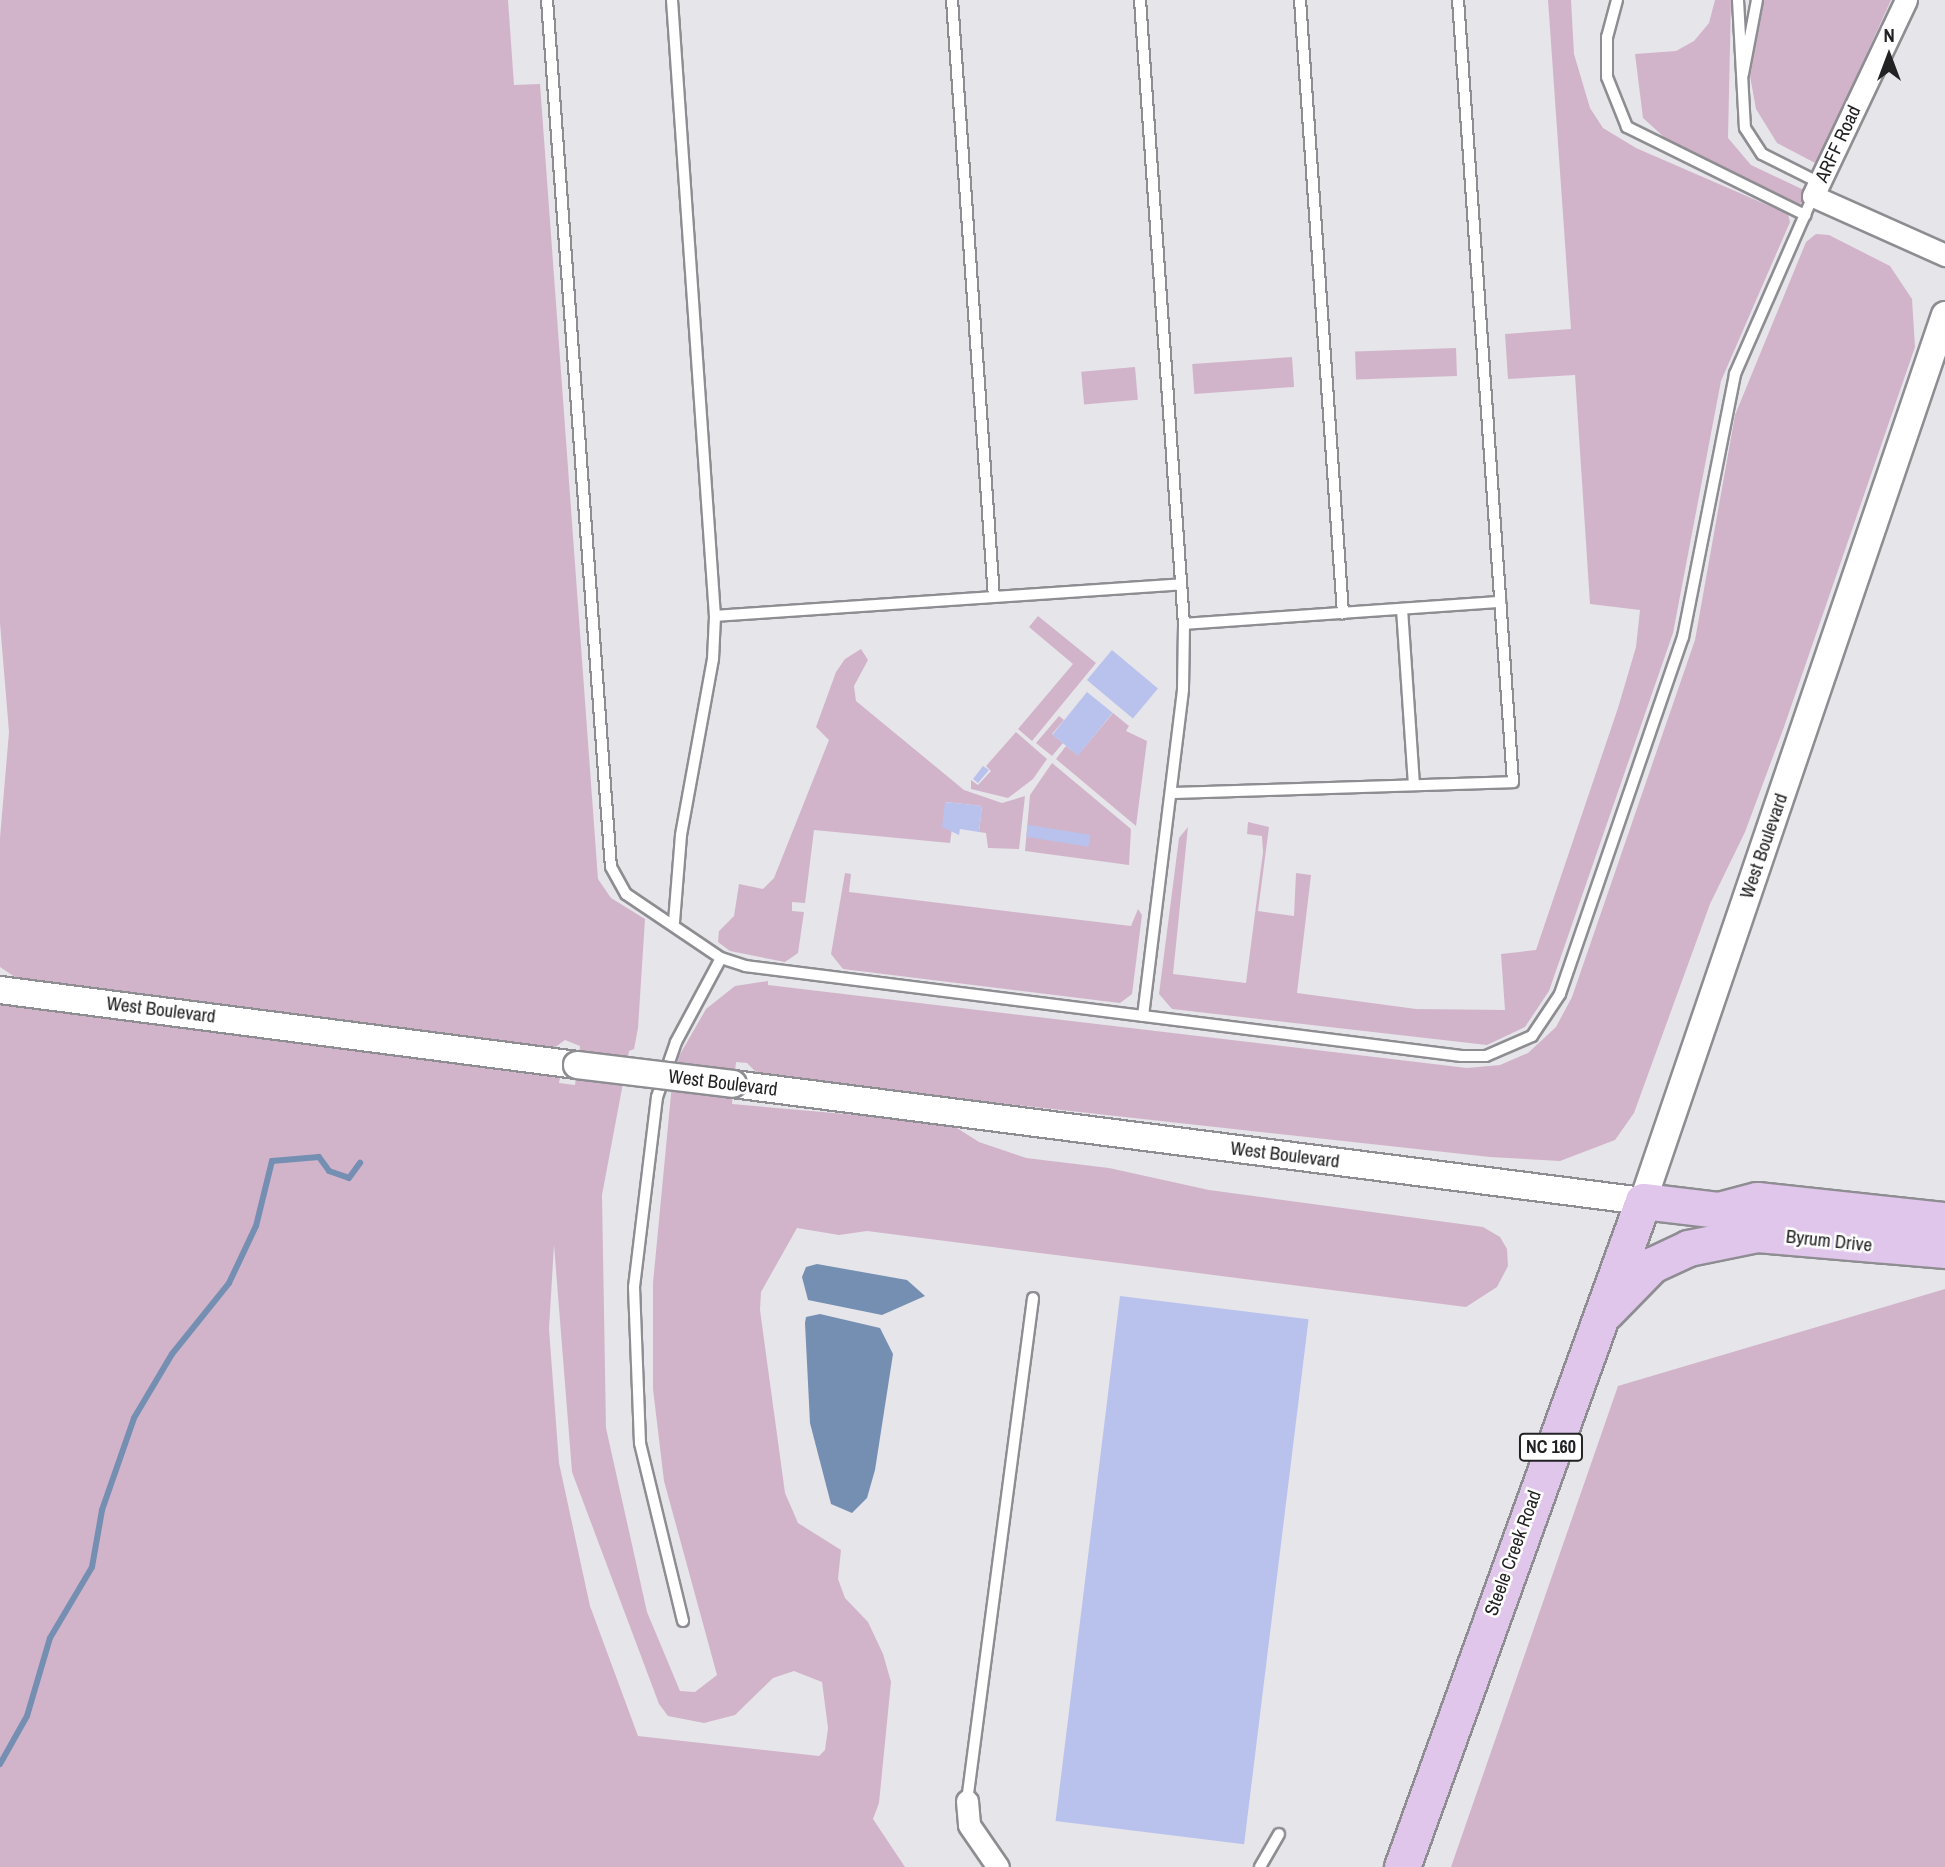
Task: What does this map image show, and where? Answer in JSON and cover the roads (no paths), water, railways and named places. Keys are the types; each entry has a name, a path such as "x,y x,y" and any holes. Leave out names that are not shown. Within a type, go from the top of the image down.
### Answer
{"main road":[{"name":"Byrum Drive","path":"1643,1201 1718,1210 1757,1200 1945,1220"},
{"name":"Steele Creek Road","path":"1402,1867 1643,1201"},
{"name":"Byrum Drive","path":"1718,1210 1757,1234 1945,1250"},
{"path":"1598,1320 1652,1265 1698,1245 1757,1234"}],"street":[{"name":"ARFF Road","path":"1906,0 1813,198 1945,255"},
{"name":"West Boulevard","path":"0,990 1643,1201 1945,315"},
{"path":"967,1801 969,1825 998,1867"}],"lane":[{"path":"547,0 609,857 626,894 674,922 721,958 745,966 1461,1056 1511,1048 1548,1018 1684,637 1727,399 1813,198"},
{"path":"672,0 715,616 674,922"},
{"path":"953,0 994,597"},
{"path":"1140,0 1184,624 1171,793 1143,1016"},
{"path":"1300,0 1343,613"},
{"path":"1171,793 1513,782 1458,0"},
{"path":"1617,0 1607,37 1607,77 1627,127 1813,198"},
{"path":"1738,0 1739,97 1745,128 1762,154 1813,198"},
{"path":"1739,97 1757,0"},
{"path":"715,616 1181,584"},
{"path":"1184,624 1500,602"},
{"path":"1402,609 1414,785"},
{"path":"683,1621 640,1443 634,1287 657,1097 676,1042 721,958"},
{"path":"967,1801 1033,1298"},
{"path":"1260,1867 1279,1834"}],"water":[{"path":"817,1264 907,1280 925,1296 882,1315 808,1300 802,1277 806,1267"},
{"path":"820,1314 880,1328 893,1354 875,1470 867,1498 852,1513 831,1504 810,1423 805,1323 806,1317"}],"waterway":[{"path":"0,1764 27,1716 50,1638 92,1567 102,1510 134,1418 172,1354 229,1283 256,1226 272,1161 319,1157 329,1171 349,1178 360,1163"}]}
